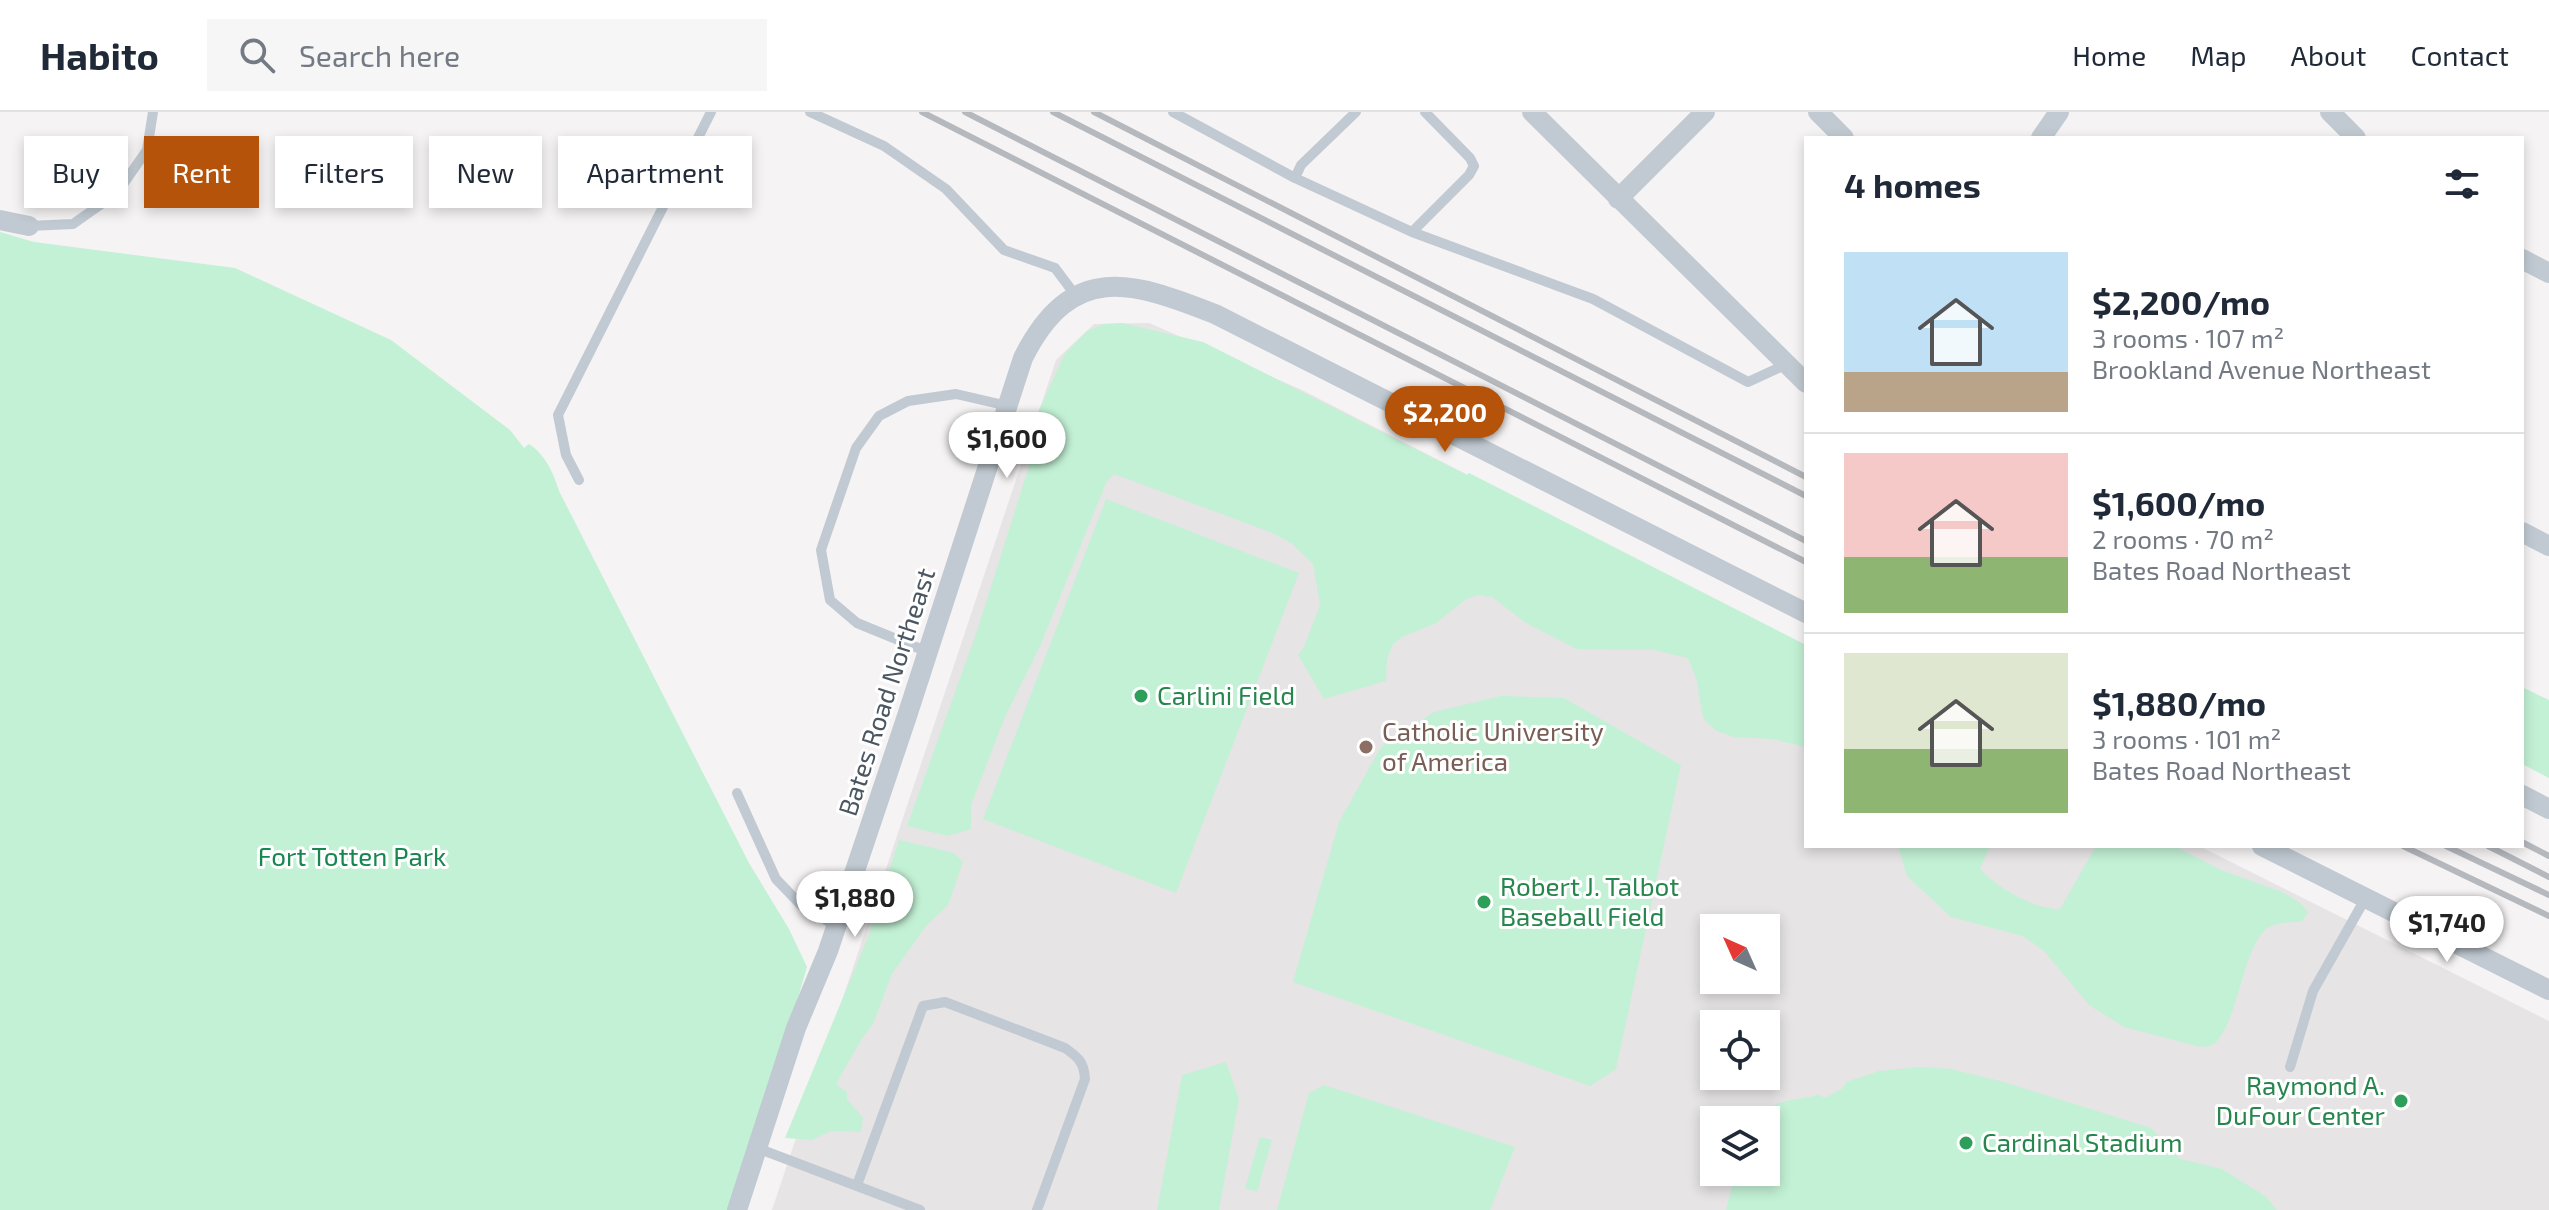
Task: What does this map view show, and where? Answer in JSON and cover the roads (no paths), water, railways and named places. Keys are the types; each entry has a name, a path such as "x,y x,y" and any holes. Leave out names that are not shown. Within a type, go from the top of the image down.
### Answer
{"street":[{"path":"1532,112 1804,381"},
{"path":"1618,199 1705,112"},
{"path":"1818,112 1842,136"},
{"path":"2042,136 2059,112"},
{"path":"2330,112 2354,136"},
{"path":"0,220 29,226"},
{"path":"2524,260 2549,273"},
{"path":"1076,296 1096,287 1136,287 1161,293 1215,314 1804,612"},
{"name":"Bates Road Northeast","path":"737,1210 796,1028 836,926 1030,344 1055,312 1076,296"},
{"path":"2524,533 2549,546"},
{"path":"2524,796 2549,809"},
{"path":"2266,848 2549,990"}],"lane":[{"path":"29,226 73,224 117,193 147,150 153,112"},
{"path":"579,480 566,455 558,415 711,112"},
{"path":"810,112 884,146 946,189 1004,250 1055,268 1076,296"},
{"path":"1173,112 1295,178 1412,232 1593,299 1748,382 1787,364"},
{"path":"1295,178 1301,165 1356,112"},
{"path":"1412,232 1469,175 1474,166 1470,158 1425,112"},
{"path":"928,652 857,623 830,600 821,550 856,448 879,416 908,401 956,394 1008,406"},
{"path":"737,793 776,879 801,905 836,926"},
{"path":"2290,1067 2313,991 2365,899"},
{"path":"857,1185 923,1006 945,1002 1065,1048 1079,1058 1084,1067 1085,1079 1037,1210"},
{"path":"757,1148 920,1210"}],"railway":[{"path":"922,112 1804,561"},
{"path":"965,112 1804,540"},
{"path":"1053,112 1804,495"},
{"path":"1094,112 1804,476"},
{"path":"2524,843 2549,856"},
{"path":"2407,848 2549,916"},
{"path":"2450,848 2549,895"},
{"path":"2492,848 2549,877"}],"place":[{"name":"Carlini Field","path":"1141,696"},
{"name":"Catholic University of America","path":"1366,747"},
{"name":"Robert J. Talbot Baseball Field","path":"1484,902"},
{"name":"Raymond A. DuFour Center","path":"2401,1101"},
{"name":"Cardinal Stadium","path":"1966,1143"}],"park label":[{"name":"Fort Totten Park","path":"352,857"}]}
